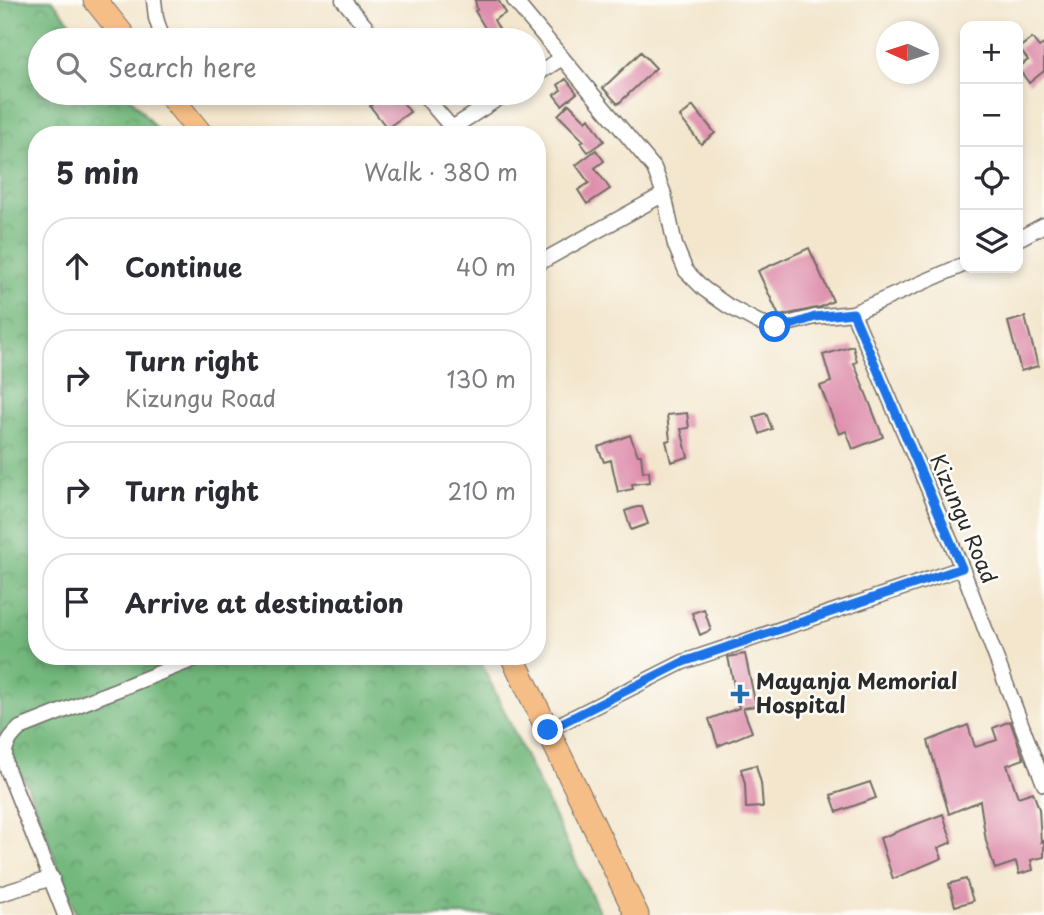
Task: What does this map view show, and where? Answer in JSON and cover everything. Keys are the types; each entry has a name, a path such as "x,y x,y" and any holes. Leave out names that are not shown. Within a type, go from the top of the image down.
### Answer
{"main road":[{"path":"94,0 117,28"},
{"path":"178,105 195,126"},
{"path":"516,665 637,915"}],"street":[{"path":"154,0 159,28"},
{"path":"343,0 367,28"},
{"path":"514,0 537,28"},
{"path":"546,39 654,168 664,194 675,245 686,271 704,289 728,306 758,322 775,327 791,325 815,317 853,313 960,266"},
{"path":"546,68 562,58"},
{"path":"430,105 443,126"},
{"path":"454,126 488,105"},
{"path":"546,259 664,194"},
{"path":"1023,236 1044,225"},
{"name":"Kizungu Road","path":"853,313 962,568 1044,784"},
{"path":"548,730 683,662 962,568"},
{"path":"65,915 7,769 3,754 11,736 20,728 179,665"},
{"path":"0,894 52,878"}],"green space":[{"path":"0,0 52,0 75,28 28,28 28,105 137,105 154,126 28,126 28,665 482,665 601,915 76,915 27,785 0,741"}],"building":[{"path":"475,0 498,0 506,13 494,20 498,28 485,28 475,11"},
{"path":"1032,38 1039,47 1044,44 1044,71 1029,83 1023,75 1023,64 1028,60 1023,53 1023,45"},
{"path":"641,52 656,68 618,104 603,88"},
{"path":"566,79 577,93 562,105 554,95 561,90 558,85"},
{"path":"569,104 586,121 589,118 604,141 588,152 581,143 584,141 558,115"},
{"path":"405,105 410,112 390,126 385,126 370,106"},
{"path":"693,106 715,133 701,144 680,117"},
{"path":"596,150 604,161 595,168 610,189 587,204 578,190 589,183 576,165"},
{"path":"809,248 833,301 821,307 779,316 758,271"},
{"path":"1025,317 1038,366 1021,371 1008,322"},
{"path":"853,346 857,362 854,363 883,437 853,449 846,431 839,434 820,386 831,382 823,355"},
{"path":"687,413 689,428 681,429 688,457 671,462 666,441 670,440 667,415"},
{"path":"766,413 772,429 760,434 754,417"},
{"path":"630,435 638,455 641,455 643,472 649,471 650,482 632,484 633,489 618,492 611,460 604,462 598,447"},
{"path":"642,507 648,524 631,530 625,511"},
{"path":"704,609 711,630 700,635 692,613"},
{"path":"745,654 756,706 743,708 752,732 718,746 709,719 739,708 728,657"},
{"path":"1010,721 1024,759 1007,765 1018,797 1033,792 1039,809 1041,842 1044,841 1044,857 1031,860 1033,870 1019,874 1016,862 995,869 986,841 980,801 949,814 928,741 968,725 975,747 997,740 993,728"},
{"path":"756,765 763,807 746,808 741,769"},
{"path":"870,782 876,798 837,812 831,795"},
{"path":"943,814 952,842 938,848 942,858 893,879 880,838"},
{"path":"966,879 973,901 955,906 949,884"}],"place":[{"name":"Mayanja Memorial Hospital","path":"740,694"}],"route":[{"path":"548,730 683,662 962,568 853,313 815,317 775,327"}]}
